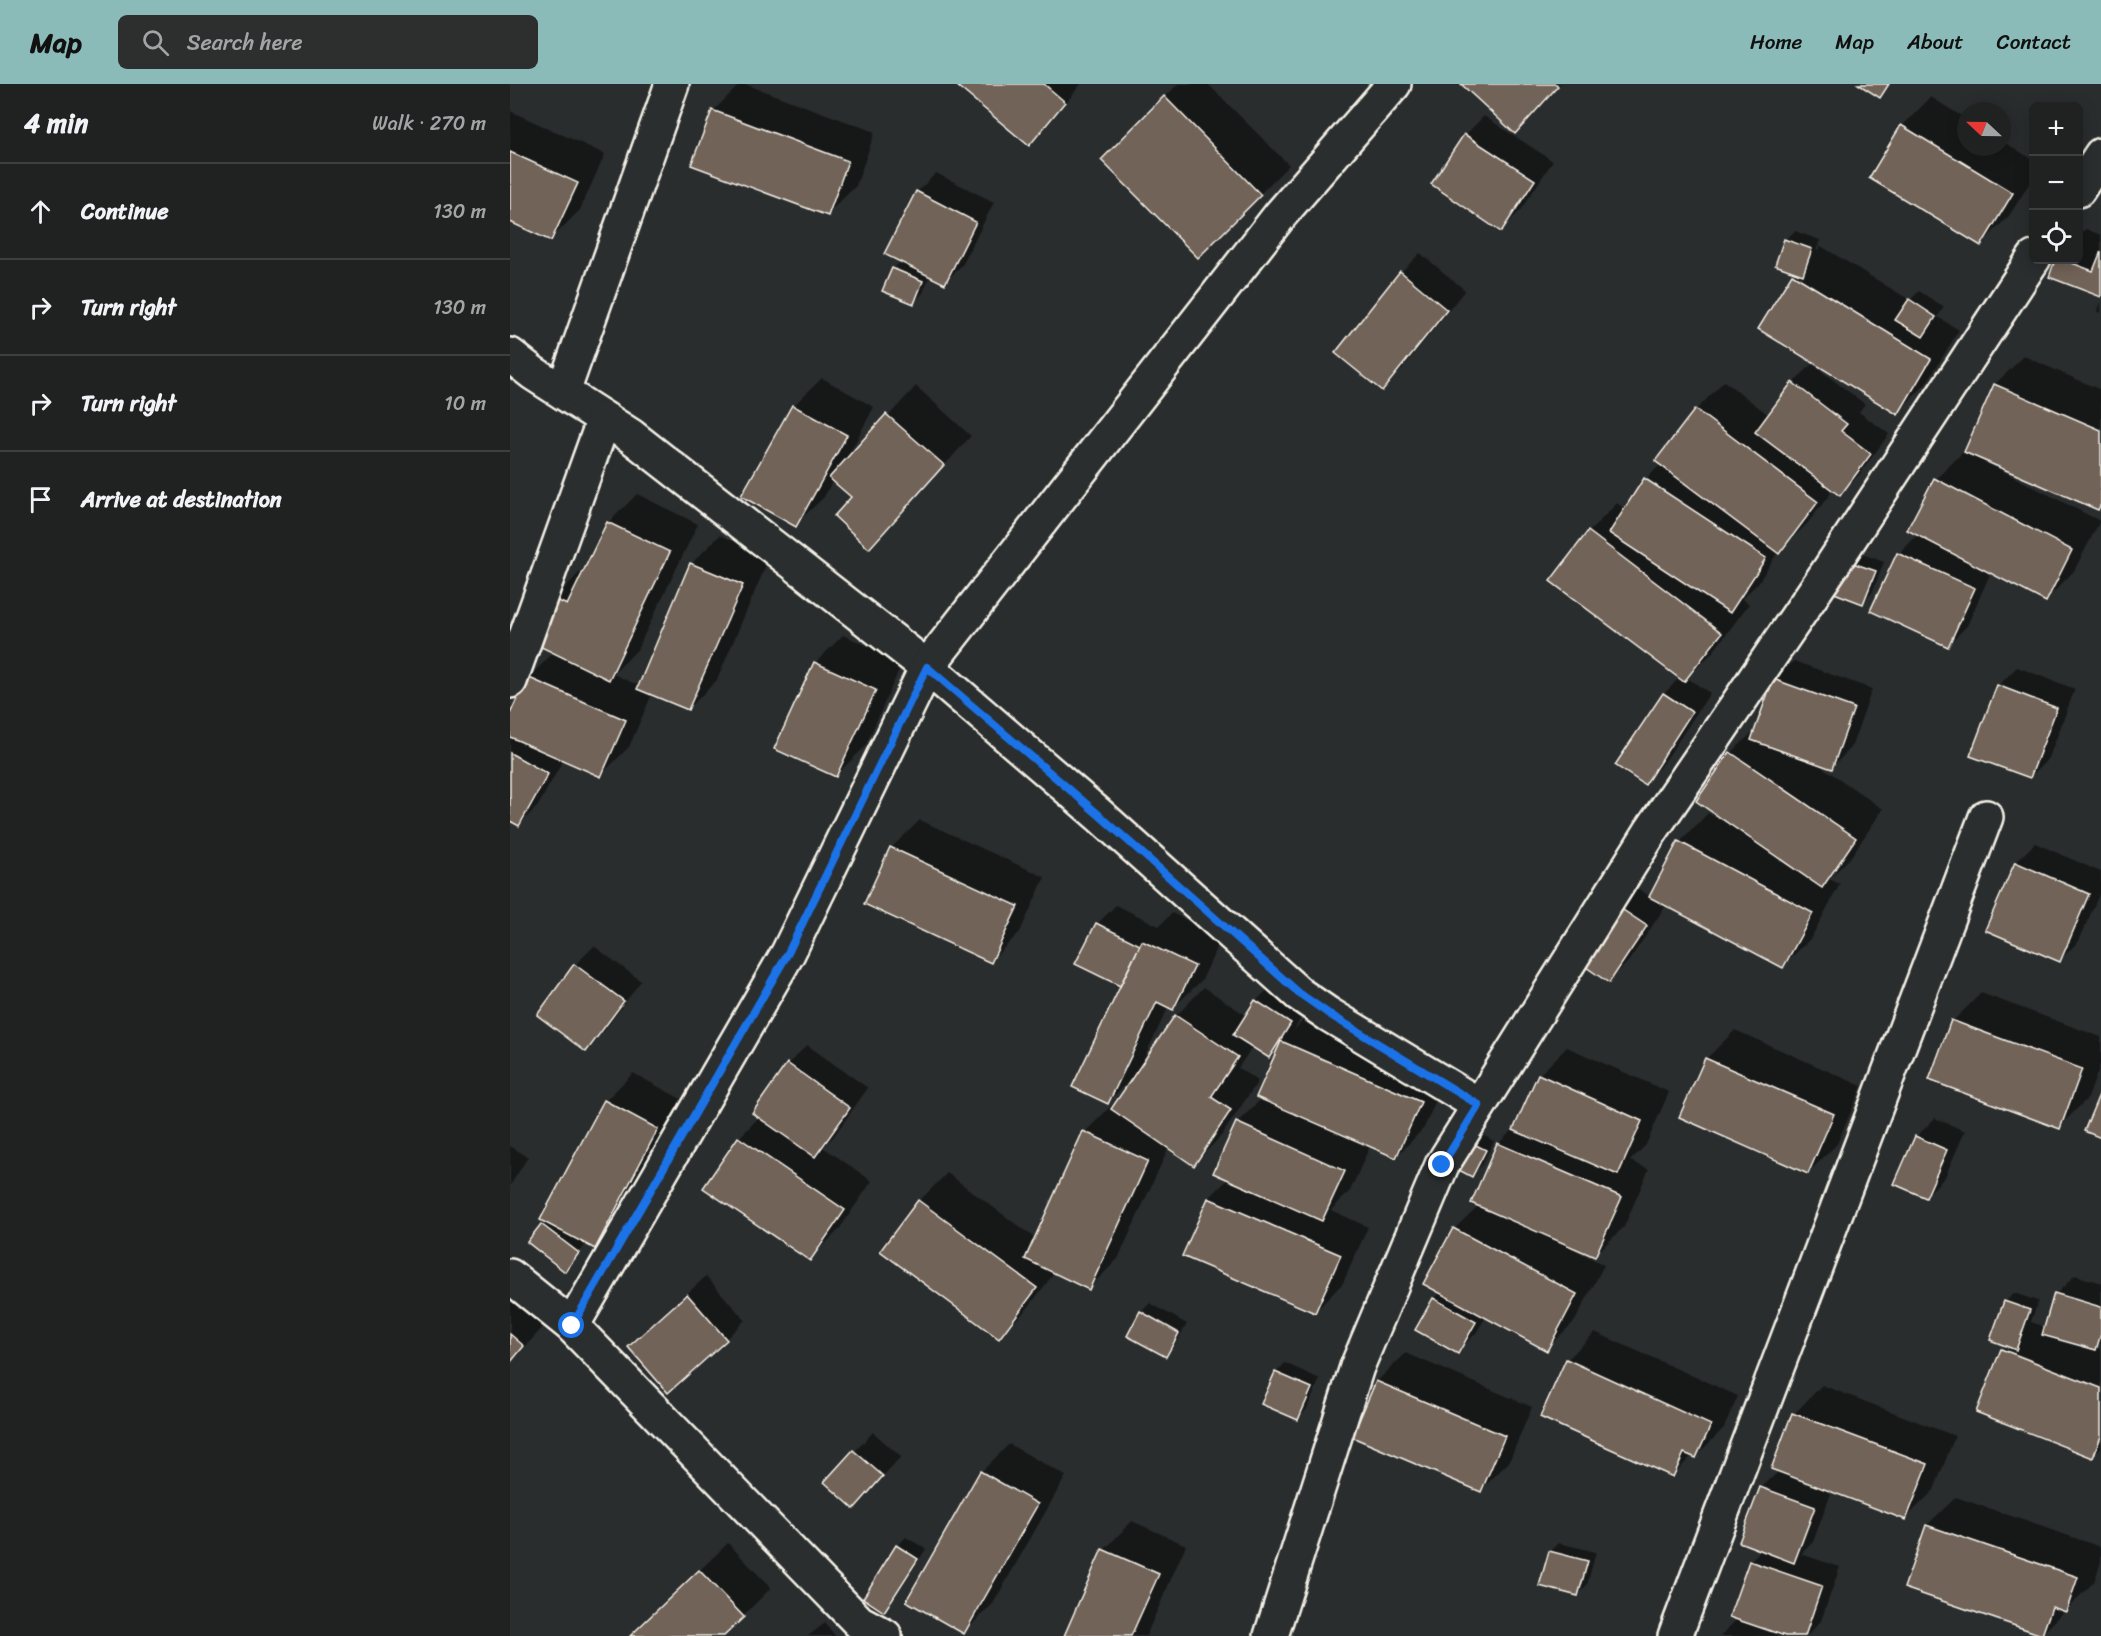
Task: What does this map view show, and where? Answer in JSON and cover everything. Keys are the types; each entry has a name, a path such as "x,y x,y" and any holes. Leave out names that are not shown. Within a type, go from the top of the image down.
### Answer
{"street":[{"path":"563,392 672,84"},
{"path":"572,1326 788,953 927,667 1281,214 1394,84"},
{"path":"2083,184 2101,155"},
{"path":"1271,1636 1357,1367 1442,1165 1651,831 1829,570 2030,264"},
{"path":"510,355 533,373 631,436 927,667 1098,814 1299,993 1329,1014 1479,1105"},
{"path":"510,681 604,419"},
{"path":"1675,1636 1986,817"},
{"path":"510,1276 572,1326 859,1623 885,1636"}],"building":[{"path":"957,84 1044,84 1065,102 1029,146"},
{"path":"1461,84 1556,84 1558,86 1515,134"},
{"path":"1858,84 1889,84 1880,98"},
{"path":"1164,96 1261,195 1198,258 1101,160"},
{"path":"712,110 848,161 828,216 691,165"},
{"path":"1901,125 2013,193 1981,246 1869,178"},
{"path":"1464,134 1535,180 1501,232 1431,184"},
{"path":"510,152 578,183 551,241 510,222"},
{"path":"916,191 976,222 945,284 884,254"},
{"path":"1784,239 1812,249 1803,275 1775,265"},
{"path":"2101,251 2101,297 2049,277 2054,264 2075,264 2093,271"},
{"path":"892,268 923,281 914,304 882,291"},
{"path":"1400,271 1447,310 1382,391 1335,353"},
{"path":"1792,274 1931,359 1898,415 1758,329"},
{"path":"1909,299 1936,317 1923,337 1895,320"},
{"path":"1792,382 1847,424 1841,431 1871,454 1840,496 1755,432"},
{"path":"1994,384 2101,430 2101,504 2098,510 1964,452"},
{"path":"792,405 847,435 796,527 741,496"},
{"path":"1695,409 1818,502 1779,554 1655,461"},
{"path":"886,414 944,465 869,549 834,516 851,497 829,478"},
{"path":"1644,478 1766,558 1730,613 1609,533"},
{"path":"1934,478 2072,550 2046,602 1907,530"},
{"path":"607,522 670,552 609,680 531,642 552,598 567,605"},
{"path":"1588,531 1722,633 1684,682 1550,581"},
{"path":"1897,553 1975,588 1948,647 1870,611"},
{"path":"1841,559 1876,571 1863,604 1829,591"},
{"path":"690,563 743,585 688,710 637,689"},
{"path":"814,662 876,690 836,777 774,749"},
{"path":"527,677 626,720 601,777 510,737 510,714"},
{"path":"1773,679 1854,708 1832,769 1751,740"},
{"path":"1997,685 2057,708 2030,778 1970,756"},
{"path":"1663,693 1692,712 1645,785 1615,765"},
{"path":"1730,752 1856,838 1822,888 1696,801"},
{"path":"510,753 548,774 519,826 510,821"},
{"path":"1678,841 1813,913 1783,968 1649,897"},
{"path":"890,847 1018,906 991,963 864,904"},
{"path":"2015,862 2089,894 2060,962 1985,930"},
{"path":"1614,904 1647,926 1609,983 1576,960"},
{"path":"1096,923 1140,945 1120,986 1075,964"},
{"path":"1142,941 1195,966 1173,1010 1157,1002 1108,1104 1072,1087"},
{"path":"574,964 624,1001 586,1052 537,1015"},
{"path":"1255,1000 1291,1023 1269,1058 1233,1035"},
{"path":"1175,1015 1238,1057 1211,1097 1231,1110 1194,1166 1111,1109"},
{"path":"1951,1020 2082,1069 2060,1129 1929,1080"},
{"path":"1281,1041 1421,1102 1396,1158 1256,1097"},
{"path":"1705,1058 1834,1114 1808,1174 1679,1117"},
{"path":"787,1063 850,1108 815,1157 752,1113"},
{"path":"1538,1074 1642,1121 1618,1175 1513,1130"},
{"path":"2101,1090 2101,1138 2084,1131"},
{"path":"604,1100 658,1129 595,1249 540,1220"},
{"path":"1236,1122 1345,1171 1322,1221 1213,1173"},
{"path":"1083,1131 1148,1161 1089,1290 1025,1259"},
{"path":"1915,1136 1947,1150 1926,1198 1894,1184"},
{"path":"738,1137 845,1210 810,1261 703,1188"},
{"path":"1468,1141 1486,1150 1472,1177 1455,1168"},
{"path":"1497,1143 1622,1197 1595,1257 1471,1203"},
{"path":"1208,1198 1341,1255 1315,1313 1182,1256"},
{"path":"918,1200 1037,1288 999,1339 880,1251"},
{"path":"541,1224 579,1253 565,1272 527,1242"},
{"path":"1453,1228 1577,1294 1547,1351 1423,1284"},
{"path":"2054,1293 2101,1307 2101,1334 2096,1350 2042,1335"},
{"path":"687,1294 727,1340 668,1393 628,1347"},
{"path":"1433,1298 1476,1322 1458,1354 1415,1330"},
{"path":"2004,1301 2030,1310 2016,1350 1990,1340"},
{"path":"1140,1311 1179,1333 1166,1357 1127,1336"},
{"path":"510,1334 524,1346 510,1363"},
{"path":"2001,1349 2101,1388 2101,1436 2093,1458 1976,1412"},
{"path":"1566,1359 1711,1425 1696,1458 1684,1453 1673,1477 1540,1417"},
{"path":"1275,1372 1312,1388 1298,1420 1261,1404"},
{"path":"1376,1381 1505,1436 1481,1492 1352,1437"},
{"path":"1792,1413 1928,1464 1906,1520 1771,1469"},
{"path":"853,1450 883,1476 854,1509 824,1482"},
{"path":"980,1471 1038,1504 964,1634 906,1601"},
{"path":"1760,1487 1815,1507 1794,1563 1739,1542"},
{"path":"1926,1525 2078,1577 2066,1612 2052,1607 2042,1635 1904,1588"},
{"path":"896,1545 918,1559 884,1612 863,1598"},
{"path":"1102,1549 1159,1574 1131,1636 1064,1636"},
{"path":"1549,1551 1588,1561 1578,1596 1539,1586"},
{"path":"1749,1561 1822,1586 1805,1636 1785,1636 1729,1617"},
{"path":"699,1570 744,1617 724,1636 630,1636"}],"route":[{"path":"572,1326 788,953 927,667 1098,814 1299,993 1329,1014 1479,1105 1442,1165"}]}
